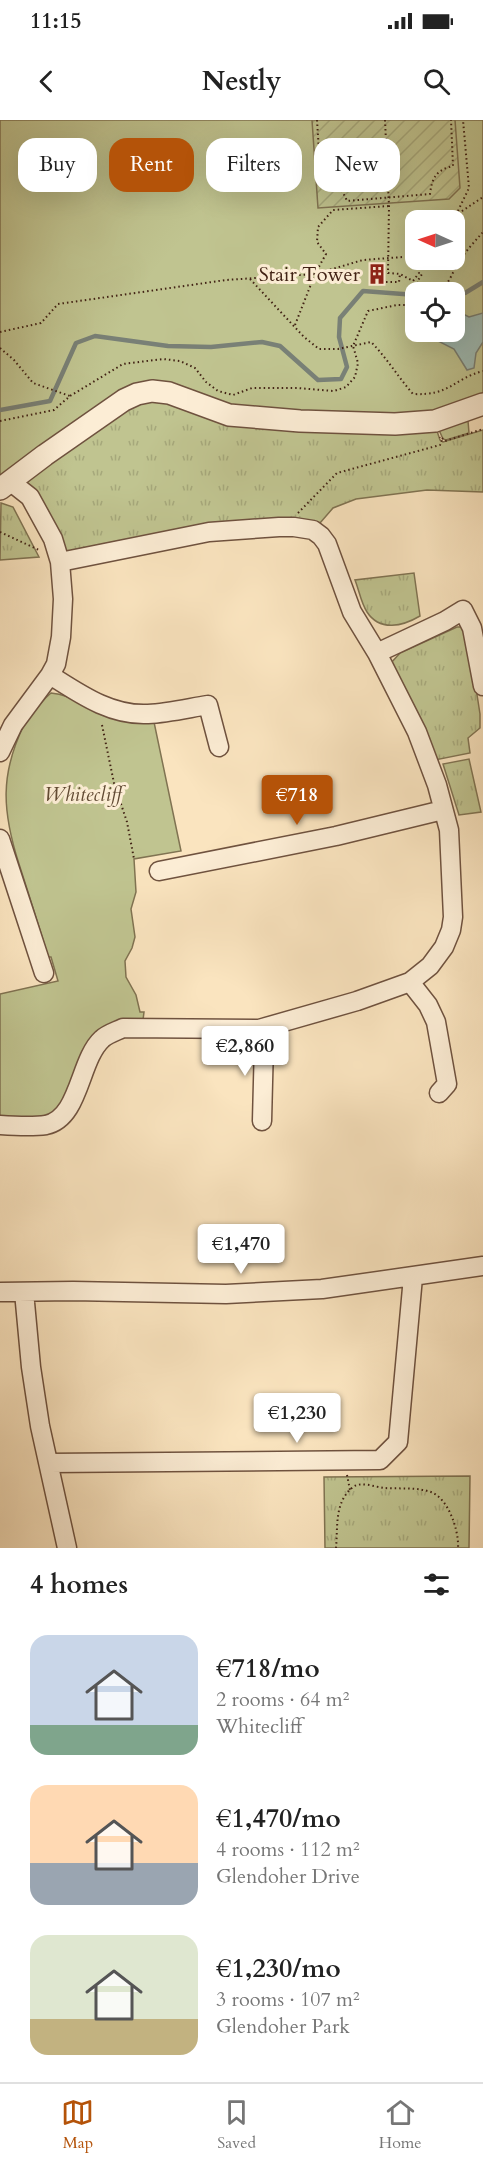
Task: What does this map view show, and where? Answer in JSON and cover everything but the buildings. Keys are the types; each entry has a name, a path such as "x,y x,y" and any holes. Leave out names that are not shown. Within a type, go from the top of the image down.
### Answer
{"street":[{"path":"0,752 7,721 50,675 56,664 61,637 63,599 60,562 52,539 30,497 6,485 45,455 118,404 137,394 152,391 169,393 229,415 300,421 416,424 435,421 483,404"},
{"path":"0,1125 47,1125 61,1118 69,1108 91,1054 103,1038 123,1028 260,1029 357,1001 410,982 430,966 444,947 451,930 453,917 450,842 437,785 417,732 377,652 352,612 327,544 321,536 313,530 279,527 209,532 60,562"},
{"path":"377,652 445,621 463,610 472,628 483,686"},
{"path":"50,675 84,697 103,706 130,713 148,714 208,705 219,747"},
{"path":"159,872 336,836 443,810"},
{"path":"0,839 44,973"},
{"path":"410,982 428,1005 436,1022 447,1083 439,1093"},
{"path":"260,1029 264,1043 262,1121"},
{"path":"0,1292 226,1294 322,1289 483,1266"},
{"path":"50,1463 380,1460 398,1442 413,1277"},
{"path":"24,1292 31,1367 40,1426 67,1548"}],"path":[{"path":"317,120 321,183 331,183 339,187 347,201 430,194 436,173 453,165 451,120"},
{"path":"385,120 389,198 390,260 388,273 400,274 413,281 418,273 422,274 417,282"},
{"path":"458,210 469,188 463,120"},
{"path":"464,210 483,197"},
{"path":"294,325 315,274 326,254 317,242 318,227 333,210 389,207"},
{"path":"447,282 458,263 483,232"},
{"path":"0,332 41,323 58,304 157,288 248,277 315,274 363,260 405,258"},
{"path":"377,282 399,282 400,274"},
{"path":"248,277 304,337 319,349 338,349 371,342 413,393 430,395 448,389 468,375 483,370"},
{"path":"353,346 368,311 397,304 405,305"},
{"path":"0,348 14,360 33,383 70,396"},
{"path":"295,519 300,509 337,473 440,445 442,442 438,431 445,441 483,429"},
{"path":"0,532 44,553"},
{"path":"102,725 114,783 127,822 134,859"},
{"path":"347,1472 350,1490"},
{"path":"336,1548 338,1512 350,1490 355,1485 364,1484 382,1488 418,1489 433,1493 447,1508 456,1526 458,1548"}],"green space":[{"path":"0,120 483,120 483,399 433,416 231,408 153,384 0,483"},
{"path":"312,120 455,120 460,188 449,199 318,208 317,192 400,192 400,138 314,138 314,149"},
{"path":"151,397 326,430 421,433 468,421 469,433 446,440 443,439 439,430 437,431 443,442 483,430 483,492 427,490 356,499 333,508 320,523 268,519 207,527 66,555 24,482 109,418"},
{"path":"1,503 13,507 39,557 0,560"},
{"path":"414,573 420,616 392,625 385,625 372,618 363,605 355,580"},
{"path":"457,627 467,630 480,714 480,728 468,738 470,753 435,760 391,663 400,653"},
{"name":"Whitecliff","path":"51,693 70,698 112,717 154,722 181,851 134,859 136,892 131,909 135,937 125,961 126,977 136,995 140,1012 144,1012 143,1020 110,1025 100,1030 92,1038 80,1058 64,1102 56,1113 37,1118 0,1118 0,994 58,981 51,957 48,957 13,845 6,793 11,760 24,725"},
{"path":"469,759 481,812 459,815 443,764"},
{"path":"470,1476 469,1548 325,1548 324,1477"}],"water":[{"path":"483,313 483,342 476,353 474,368 467,370 454,349 440,342 465,342 465,315 469,317"}],"waterway":[{"path":"465,293 483,282"},
{"path":"0,410 50,401 76,343 95,336 168,346 211,347 262,342 280,346 318,380 341,379 347,367 339,337 340,318 363,291 405,294"}],"place":[{"name":"Stair Tower","path":"377,274"}]}
